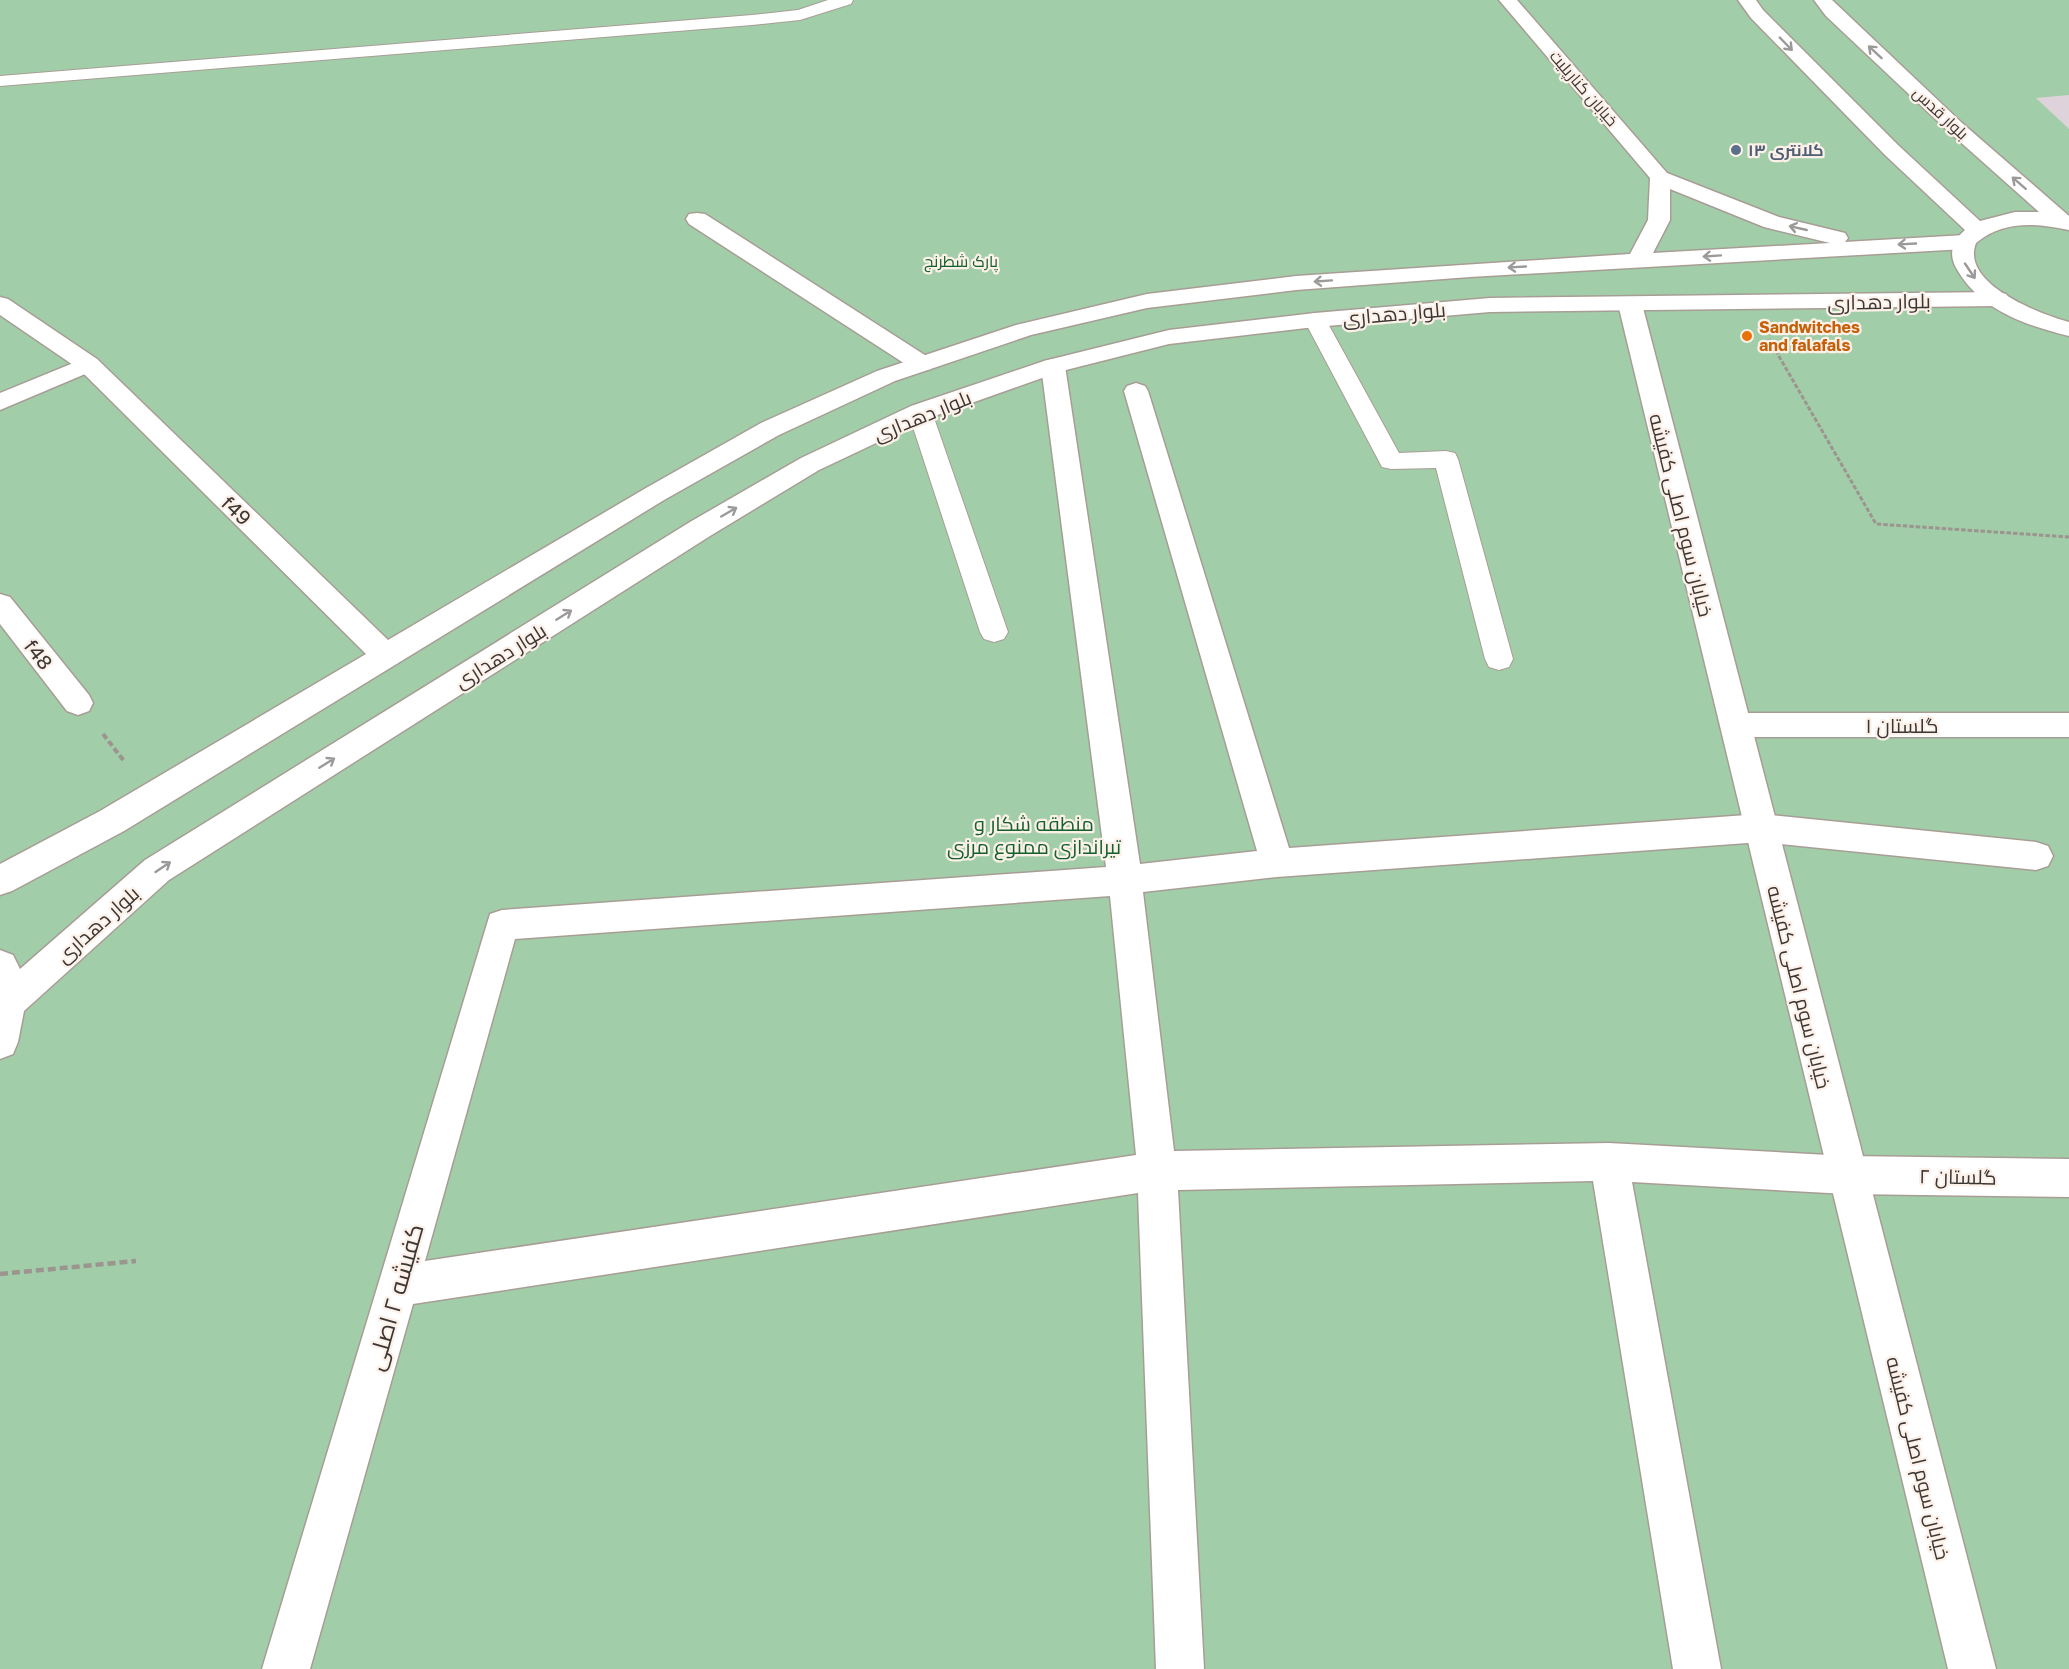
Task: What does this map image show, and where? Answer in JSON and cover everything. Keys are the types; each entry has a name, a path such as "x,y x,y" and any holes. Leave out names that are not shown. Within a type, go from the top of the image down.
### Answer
{"main road":[{"name":"خیابان کنارپلیت","path":"1508,0 1660,177 1772,222 1875,246"},
{"path":"1747,0 1757,14 1937,195 1971,236 1962,252 1964,263 1971,275 1998,299 2025,314 2069,329"},
{"name":"بلوار قدس","path":"1823,0 1955,128 2066,223"},
{"path":"1638,261 1659,220 1660,177"},
{"path":"698,219 922,364"},
{"name":"بلوار دهداری","path":"0,881 153,797 655,494 770,429 886,376 1024,330 1147,301 1330,280 1875,246 1971,236 1993,223 2014,219 2066,223"},
{"path":"1743,254 1786,267 1794,275 1797,286 1790,294 1776,302"},
{"name":"بلوار دهداری","path":"8,1003 157,870 700,529 810,464 920,412 1053,366 1169,337 1315,320 1490,306 1998,299"},
{"name":"f49","path":"0,304 88,364 386,656"},
{"name":"خیابان سوم اصلی کفیشه","path":"1630,304 1972,1669"},
{"path":"0,402 88,364"},
{"path":"1053,366 1125,880 1157,1171 1180,1669"},
{"path":"1136,391 1277,863"},
{"name":"f48","path":"0,604 78,703"},
{"name":"گلستان ۱","path":"1735,725 2069,725"},
{"path":"1125,880 1277,863 1761,828 2036,856"},
{"name":"کفیشه ۲ اصلی","path":"286,1669 502,925 1125,880"},
{"path":"0,966 3,970 8,1003 0,1042"},
{"path":"1609,1162 1696,1669"},
{"name":"گلستان ۲","path":"397,1286 1157,1171 1609,1162 1847,1174 2069,1178"}],"lane":[{"path":"0,81 781,17 800,15 845,0"},
{"path":"1315,320 1391,461 1446,459 1499,659"},
{"path":"920,412 994,632"}],"path":[{"path":"1748,303 1876,524 2069,537"},
{"path":"78,703 153,797"},
{"path":"0,1274 135,1261"}],"green space":[{"name":"منطقه شکار و تیراندازی ممنوع مرزی","path":"0,0 2069,0 2069,1669 0,1669"}],"building":[{"path":"2069,95 2069,129 2036,98"}],"place":[{"name":"کلانتری ۱۳","path":"1736,150"},
{"name":"Sandwitches and falafals","path":"1747,336"}],"park label":[{"name":"پارک شطرنج","path":"961,261"}]}
